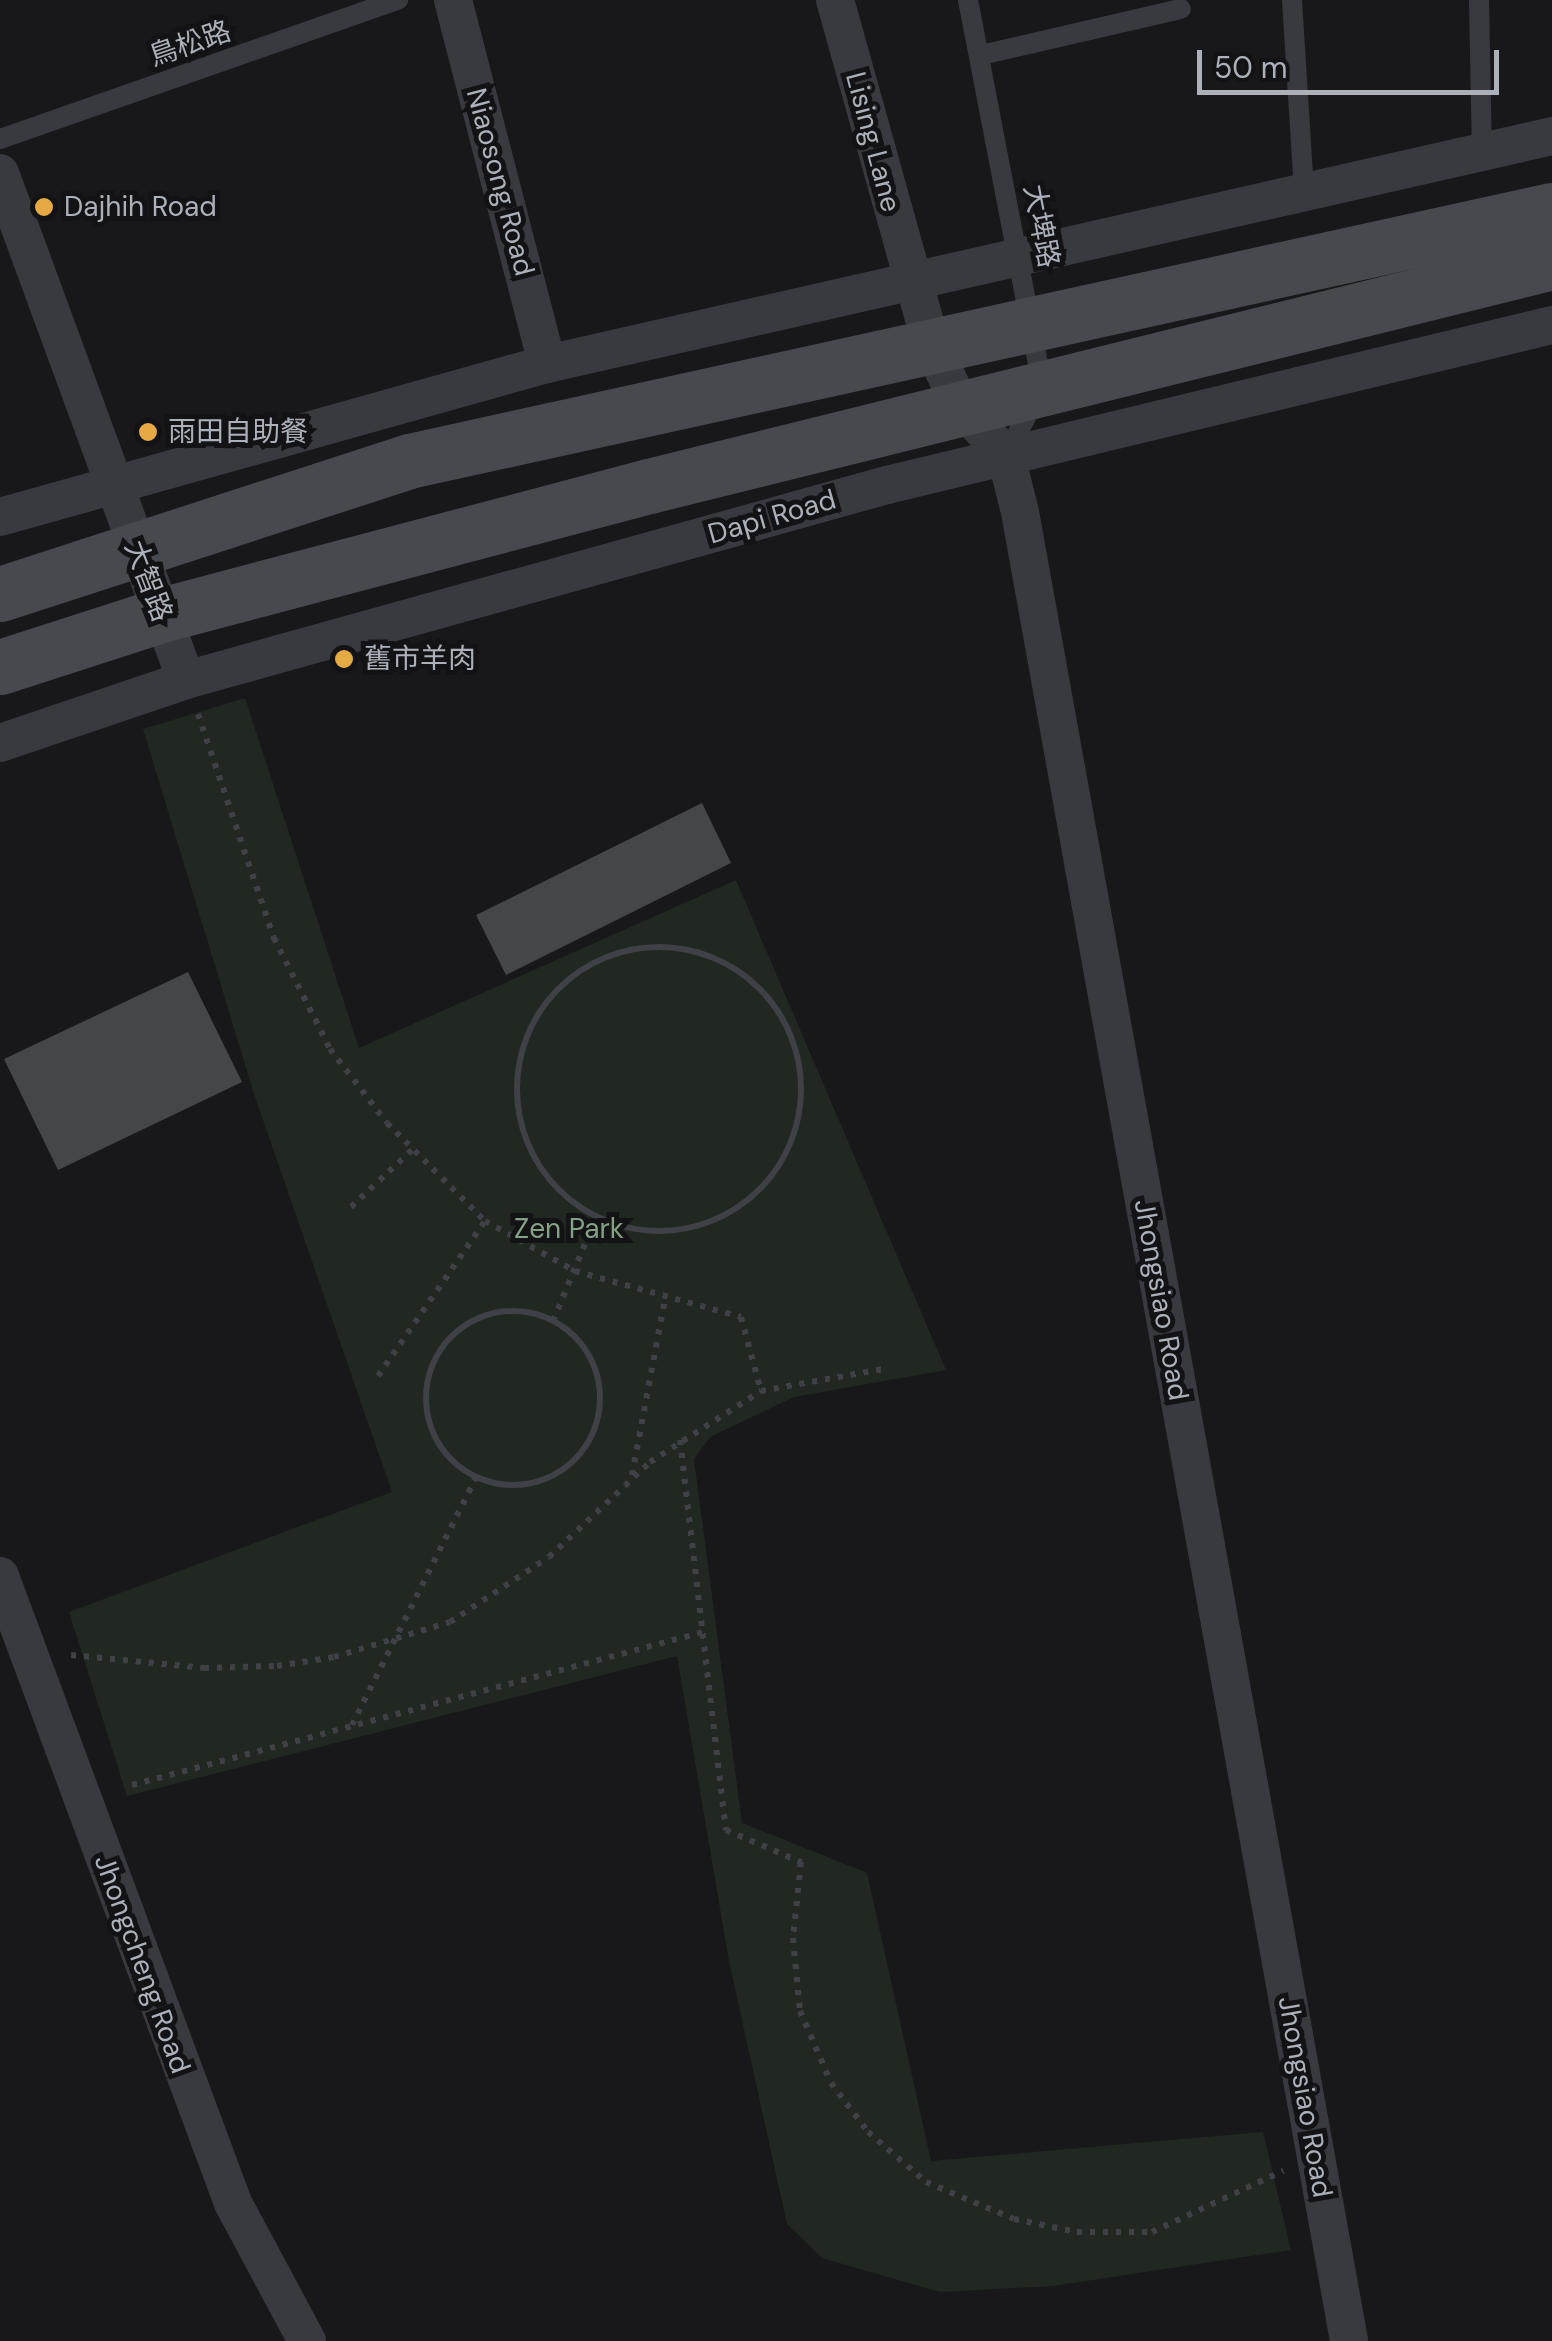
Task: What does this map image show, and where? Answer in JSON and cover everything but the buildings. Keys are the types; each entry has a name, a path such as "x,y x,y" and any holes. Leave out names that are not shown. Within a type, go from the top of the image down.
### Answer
{"main road":[{"path":"0,594 409,461 1032,328 1552,210"},
{"path":"0,668 161,614 961,406 1552,262"}],"street":[{"name":"Niaosong Road","path":"453,0 547,364"},
{"name":"Lising Lane","path":"835,0 910,284"},
{"path":"0,517 110,482 547,364 1552,136"},
{"path":"0,173 110,482"},
{"path":"910,284 932,347 961,406 1006,456"},
{"name":"Dapi Road","path":"0,743 186,680 1006,456 1552,325"},
{"name":"Jhongsiao Road","path":"1006,456 1349,2341"},
{"name":"大智路","path":"110,482 186,680"},
{"name":"Jhongcheng Road","path":"0,1576 18,1666 233,2203 307,2341"}],"lane":[{"name":"鳥松路","path":"0,139 398,0"},
{"name":"大埤路","path":"968,0 982,56 1042,386"},
{"path":"1292,0 1304,193"},
{"path":"1479,0 1482,152"},
{"path":"982,56 1181,9"},
{"path":"1006,456 1042,386"}],"path":[{"path":"186,680 274,938 330,1050 412,1149 486,1222 575,1271 741,1318 761,1391"},
{"path":"637,948 682,948 728,963 767,994 793,1036 803,1084 796,1133 773,1176 737,1209 692,1228 643,1231 596,1217 558,1191 532,1155 518,1113 517,1068 531,1025 558,989 582,971 637,948"},
{"path":"352,1207 412,1149"},
{"path":"553,1321 596,1217"},
{"path":"378,1376 486,1222"},
{"path":"632,1477 665,1299"},
{"path":"498,1312 553,1321 578,1339 594,1364 601,1393 597,1422 562,1470 535,1482 476,1477 436,1440 427,1414 434,1360 450,1338 498,1312"},
{"path":"18,1666 276,1666 397,1640 450,1622 549,1557 632,1477 680,1440 761,1391 883,1369"},
{"path":"680,1440 726,1830 801,1862 793,1938 800,2010 831,2084 868,2132 926,2182 1014,2219 1077,2232 1152,2232 1316,2157"},
{"path":"351,1726 476,1477"},
{"path":"132,1785 702,1632"}],"green space":[{"name":"Zen Park","path":"245,698 359,1048 736,880 946,1370 794,1397 710,1437 694,1459 742,1823 867,1873 931,2161 1263,2132 1291,2250 1053,2286 940,2292 822,2258 787,2224 729,1961 677,1656 127,1796 69,1612 392,1492 254,1094 143,729"}],"place":[{"name":"Dajhih Road","path":"44,207"},
{"name":"雨田自助餐","path":"148,432"},
{"name":"舊市羊肉","path":"344,659"}]}
